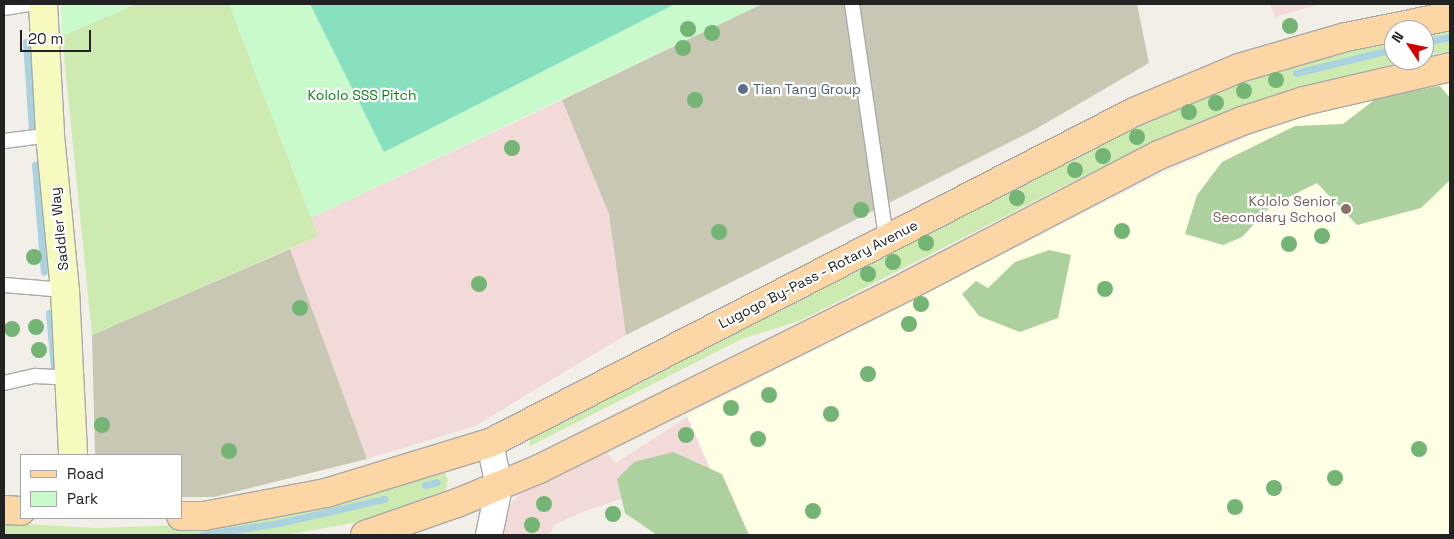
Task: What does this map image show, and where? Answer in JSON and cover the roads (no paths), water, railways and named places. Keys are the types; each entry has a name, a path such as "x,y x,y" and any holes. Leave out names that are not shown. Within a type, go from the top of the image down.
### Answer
{"main road":[{"name":"Lugogo By-Pass - Rotary Avenue","path":"182,516 204,516 326,493 490,443 1109,125 1211,78 1346,37 1450,16"},
{"path":"365,535 499,487 902,288 1159,155 1242,120 1304,101 1450,68"},
{"path":"4,510 20,511"}],"street":[{"name":"Saddler Way","path":"43,4 50,134 65,290 73,454"},
{"path":"489,535 499,487 490,443"}],"lane":[{"path":"4,8 29,4"},
{"path":"852,4 886,238"},
{"path":"4,141 50,134"},
{"path":"4,285 65,290"},
{"path":"4,383 34,376 70,378"}],"waterway":[{"path":"1434,40 1450,37"},
{"path":"26,42 32,131"},
{"path":"1296,73 1384,51"},
{"path":"35,165 44,272"},
{"path":"49,313 54,368"},
{"path":"425,485 437,482"},
{"path":"202,535 279,523 384,499"}],"place":[{"name":"Tian Tang Group","path":"743,89"},
{"name":"Kololo Senior Secondary School","path":"1346,209"}],"park label":[{"name":"Kololo SSS Pitch","path":"362,95"}]}
